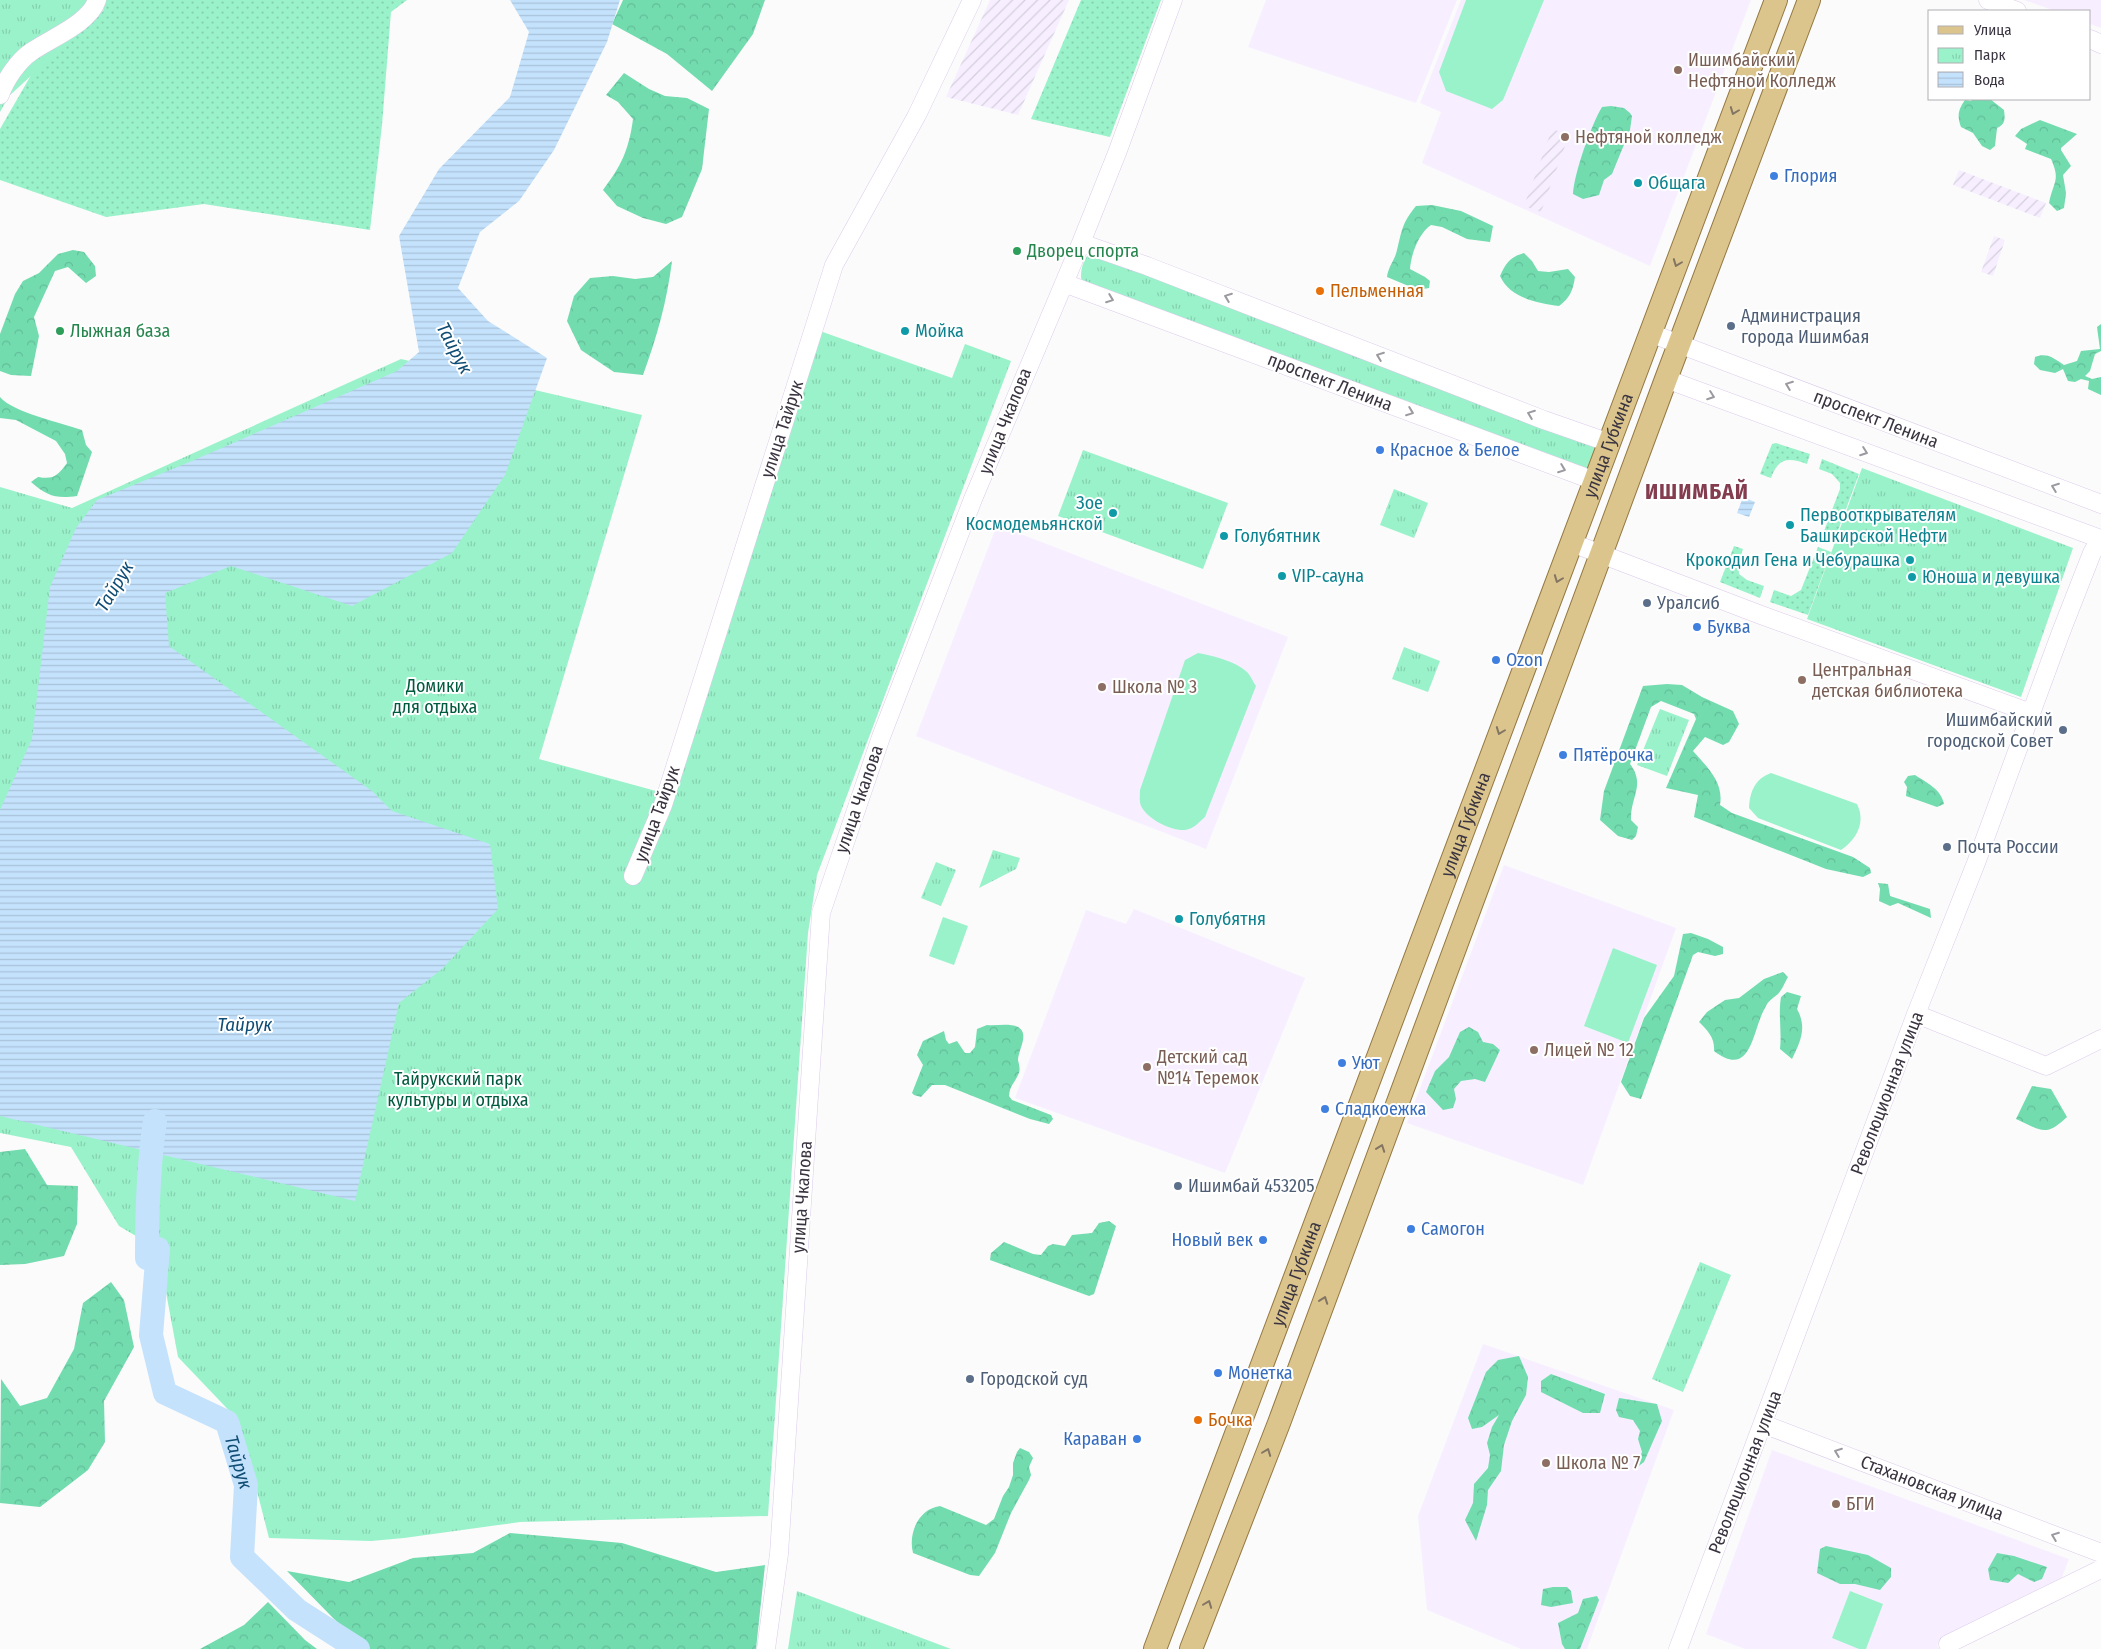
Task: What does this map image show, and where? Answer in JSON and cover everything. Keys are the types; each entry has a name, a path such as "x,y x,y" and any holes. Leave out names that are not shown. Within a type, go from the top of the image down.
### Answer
{"main road":[{"name":"улица Губкина","path":"1155,1649 1433,906 1610,443 1776,0"},
{"name":"улица Губкина","path":"1191,1649 1282,1414 1679,343 1810,0"}],"street":[{"path":"0,95 4,82 30,53 62,34 94,9 97,0"},
{"name":"улица Тайрук","path":"633,876 663,805 834,264 917,115 972,0"},
{"name":"улица Чкалова","path":"766,1649 778,1554 820,912 881,738 973,500 1081,243 1173,0"},
{"path":"1988,0 2014,10"},
{"path":"1081,243 1147,266 1544,420 1610,443"},
{"name":"проспект Ленина","path":"1064,283 1595,481"},
{"name":"проспект Ленина","path":"1650,333 2101,504"},
{"name":"проспект Ленина","path":"1666,379 2100,539"},
{"name":"Революционная улица","path":"1678,1649 1916,1014 1976,863 2075,597 2100,539"},
{"path":"1572,543 1761,615 2031,713"},
{"path":"1916,1014 2046,1066 2101,1039"},
{"name":"Стахановская улица","path":"1763,1424 2101,1553"},
{"path":"1950,1649 1948,1644 2101,1569"}],"shaded area":[{"path":"990,0 1069,0 1018,115 946,97"},
{"path":"1266,0 1457,0 1416,103 1248,47"},
{"name":"Нефтяной колледж","path":"1461,0 1751,0 1650,266 1422,163 1441,112 1420,103"},
{"path":"2024,0 2101,0 2101,28 2091,24 2091,10 2052,10"},
{"path":"1552,129 1564,133 1560,144 1565,146 1541,212 1524,206"},
{"path":"1959,170 2046,203 2040,218 1953,185"},
{"path":"1994,236 2005,240 1993,276 1981,272"},
{"name":"Школа № 3","path":"997,525 1288,637 1206,849 916,736"},
{"name":"Лицей № 12","path":"1504,865 1676,928 1583,1185 1407,1123"},
{"name":"Детский сад №14 Теремок","path":"1134,909 1305,978 1225,1173 1015,1098 1086,910 1126,924"},
{"name":"Школа № 7","path":"1483,1344 1674,1410 1587,1649 1521,1649 1427,1610 1418,1516"},
{"name":"БГИ","path":"1772,1450 2069,1559 2059,1585 1937,1644 1939,1649 1745,1649 1706,1634"}],"green space":[{"path":"0,0 106,0 103,10 9,96 0,112"},
{"path":"106,0 407,0 391,12 382,125 370,230 204,204 106,217 0,180 0,129 34,70 103,11"},
{"path":"623,0 765,0 753,34 712,91 667,54 612,24"},
{"path":"1081,0 1161,0 1110,137 1031,119"},
{"path":"1466,0 1544,0 1503,100 1492,109 1446,91 1439,72"},
{"path":"624,73 649,89 665,96 687,98 709,109 702,169 682,217 666,224 643,218 617,206 603,190 623,157 633,119 618,102 606,95"},
{"path":"1965,100 1991,100 2004,110 2004,120 2002,125 1997,128 1995,146 1990,150 1982,146 1973,133 1961,127 1959,116 1961,107"},
{"path":"1602,107 1624,108 1630,113 1632,116 1630,130 1612,174 1604,180 1599,195 1583,199 1573,194 1580,162 1593,125"},
{"path":"2040,120 2077,134 2061,148 2071,166 2063,175 2066,193 2064,208 2057,211 2049,203 2056,177 2051,159 2025,149 2027,144 2015,136 2021,129"},
{"path":"1432,205 1461,211 1493,226 1490,242 1467,239 1442,227 1431,225 1416,244 1411,263 1410,269 1430,281 1429,288 1418,290 1387,277 1408,217 1416,206"},
{"path":"73,250 84,252 95,266 96,276 86,283 68,267 55,271 34,317 39,336 31,376 11,375 0,371 0,334 15,294 23,281 39,273 58,254"},
{"path":"1090,253 1596,447 1589,468 1584,469 1084,282 1081,278 1082,268 1084,261"},
{"path":"1524,253 1538,271 1549,272 1568,269 1575,277 1570,293 1559,306 1533,301 1517,294 1510,290 1500,276 1509,261"},
{"path":"672,261 661,319 643,375 614,372 581,350 567,321 574,296 590,278 613,276 635,279 653,277"},
{"path":"2101,324 2101,351 2095,354 2090,371 2085,376 2092,379 2101,377 2101,395 2088,389 2089,381 2081,379 2075,382 2068,381 2063,369 2055,373 2040,370 2034,364 2035,357 2043,355 2051,357 2064,365 2077,361 2081,351 2100,349 2097,327"},
{"name":"Тайрукский парк культуры и отдыха","path":"820,331 952,378 965,344 1011,361 817,875 808,933 768,1516 520,1522 371,1541 269,1538 239,1421 178,1357 158,1249 119,1226 71,1147 0,1133 0,487 72,508 401,359 642,415 539,759 667,794"},
{"path":"0,397 15,408 82,430 86,445 92,452 77,496 57,497 42,491 31,482 38,477 48,478 55,476 67,463 65,454 56,441 16,420 0,418"},
{"path":"1776,443 1810,454 1807,464 1789,460 1777,466 1771,478 1760,474 1772,444"},
{"path":"1083,450 1228,503 1203,569 1058,516"},
{"path":"1822,459 1859,474 1833,544 1821,539 1840,489 1840,483 1832,474 1819,469"},
{"path":"1862,468 2073,548 2021,697 1807,619"},
{"path":"1394,489 1428,503 1414,538 1380,525"},
{"path":"1734,546 1743,549 1738,563 1739,574 1747,580 1764,586 1760,598 1720,582"},
{"path":"1818,547 1831,552 1808,615 1770,602 1774,590 1791,596 1801,590"},
{"path":"1404,647 1440,661 1428,692 1392,679"},
{"path":"1198,653 1217,657 1243,668 1250,675 1256,686 1205,817 1191,828 1179,830 1154,820 1144,811 1141,806 1140,790 1185,660"},
{"path":"1682,685 1702,697 1733,711 1739,724 1729,742 1723,745 1705,737 1693,751 1709,769 1717,782 1721,797 1720,805 1732,813 1853,857 1870,868 1871,873 1863,877 1826,869 1694,817 1698,795 1666,788 1696,719 1694,714 1661,701 1651,707 1630,764 1637,778 1631,812 1631,820 1638,827 1636,836 1632,840 1618,836 1600,820 1604,791 1643,686"},
{"path":"1660,709 1689,720 1667,776 1637,765"},
{"path":"1771,773 1857,804 1861,817 1858,830 1852,841 1841,850 1758,818 1749,808 1752,791 1757,782"},
{"path":"1915,775 1937,790 1944,804 1937,807 1906,796 1907,787 1904,782 1908,776"},
{"path":"993,850 1020,858 1016,869 979,888"},
{"path":"936,862 956,870 941,906 921,898"},
{"path":"1878,883 1888,884 1890,896 1930,909 1931,918 1898,903 1890,906 1879,901 1880,889"},
{"path":"943,917 968,926 954,965 929,956"},
{"path":"1691,933 1723,947 1723,954 1715,956 1698,952 1693,955 1641,1099 1630,1096 1621,1082 1644,1018 1674,976 1683,934"},
{"path":"1613,948 1657,965 1628,1043 1584,1026"},
{"path":"1783,972 1788,977 1779,992 1766,1006 1749,1049 1743,1056 1736,1060 1727,1058 1714,1051 1712,1038 1699,1022 1707,1012 1725,1000 1739,998 1764,979"},
{"path":"1787,992 1801,996 1797,1009 1802,1022 1802,1034 1792,1059 1780,1049 1780,1004 1781,997"},
{"path":"987,1025 1011,1025 1021,1030 1023,1038 1018,1056 1019,1071 1009,1096 1012,1100 1051,1115 1053,1119 1049,1124 1030,1119 945,1085 932,1085 921,1097 912,1093 923,1065 917,1055 923,1041 944,1031 949,1044 957,1041 965,1053 970,1053 975,1047 977,1029"},
{"path":"1469,1027 1478,1032 1483,1042 1493,1044 1500,1050 1485,1082 1475,1079 1461,1081 1454,1089 1456,1099 1453,1108 1443,1110 1426,1092 1435,1071 1449,1057 1460,1032"},
{"path":"2032,1086 2051,1089 2067,1117 2060,1124 2048,1130 2043,1130 2016,1119"},
{"path":"25,1149 47,1185 78,1186 77,1224 64,1256 25,1264 0,1265 0,1152"},
{"path":"1109,1221 1116,1226 1094,1294 1089,1296 990,1260 991,1253 1004,1242 1033,1254 1041,1255 1048,1246 1053,1244 1065,1246 1072,1235 1092,1233 1099,1223"},
{"path":"1700,1262 1731,1275 1683,1392 1652,1379"},
{"path":"111,1282 124,1300 134,1347 104,1401 105,1442 88,1470 40,1507 0,1503 1,1379 20,1406 47,1398 74,1349 83,1303"},
{"path":"1519,1356 1528,1377 1526,1395 1512,1421 1504,1445 1501,1471 1488,1490 1487,1505 1476,1541 1465,1520 1473,1503 1474,1484 1488,1468 1490,1455 1487,1443 1492,1427 1499,1415 1482,1427 1472,1429 1468,1418 1486,1372 1498,1360"},
{"path":"1551,1374 1605,1394 1600,1413 1583,1413 1541,1392 1541,1381"},
{"path":"1619,1398 1657,1404 1662,1421 1644,1462 1636,1468 1642,1452 1638,1439 1640,1431 1633,1420 1619,1417 1616,1410"},
{"path":"1020,1448 1029,1452 1033,1458 1029,1467 1031,1475 1011,1513 995,1553 979,1576 970,1575 913,1553 912,1538 916,1524 920,1517 932,1508 940,1506 986,1525 994,1519 1003,1496 1009,1487 1013,1475 1013,1463"},
{"path":"510,1533 622,1543 716,1572 765,1565 756,1649 369,1649 334,1619 287,1571 349,1582 413,1558 473,1553"},
{"path":"1826,1546 1868,1555 1891,1568 1891,1577 1880,1590 1855,1584 1840,1584 1817,1573 1820,1549"},
{"path":"1997,1553 2014,1556 2047,1567 2042,1579 2034,1582 2018,1574 2008,1583 1990,1580 1988,1569"},
{"path":"1567,1587 1571,1591 1573,1603 1551,1607 1541,1605 1543,1589"},
{"path":"797,1591 951,1649 788,1649"},
{"path":"1850,1591 1883,1604 1866,1649 1859,1649 1832,1638"},
{"path":"1597,1596 1599,1600 1580,1649 1565,1649 1562,1644 1558,1623 1578,1613 1583,1599"},
{"path":"268,1602 305,1640 317,1649 200,1649 244,1625"}],"water":[{"name":"Тайрук","path":"510,0 620,0 607,42 554,150 519,201 480,232 458,288 488,321 547,358 505,475 452,553 352,606 231,566 165,593 169,646 372,791 392,811 490,844 498,909 442,969 399,1003 355,1201 0,1116 0,810 32,739 50,587 76,528 97,500 192,461 397,371 419,352 399,236 439,169 510,97 529,32"},
{"path":"1743,497 1755,502 1749,517 1737,513"}],"waterway":[{"name":"Тайрук","path":"155,1121 148,1189 147,1258 158,1249 151,1335 165,1393 227,1422 246,1485 242,1557 297,1610 358,1649"}],"place":[{"name":"Ишимбайский Нефтяной Колледж","path":"1678,70"},
{"name":"Нефтяной колледж","path":"1565,137"},
{"name":"Глория","path":"1774,176"},
{"name":"Общага","path":"1638,183"},
{"name":"Дворец спорта","path":"1017,251"},
{"name":"Пельменная","path":"1320,291"},
{"name":"Администрация города Ишимбая","path":"1731,326"},
{"name":"Лыжная база","path":"60,331"},
{"name":"Мойка","path":"905,331"},
{"name":"Красное & Белое","path":"1380,450"},
{"name":"Зое Космодемьянской","path":"1113,513"},
{"name":"Первооткрывателям Башкирской Нефти","path":"1790,525"},
{"name":"Голубятник","path":"1224,536"},
{"name":"Крокодил Гена и Чебурашка","path":"1910,560"},
{"name":"VIP-сауна","path":"1282,576"},
{"name":"Юноша и девушка","path":"1912,577"},
{"name":"Уралсиб","path":"1647,603"},
{"name":"Буква","path":"1697,627"},
{"name":"Ozon","path":"1496,660"},
{"name":"Центральная детская библиотека","path":"1802,680"},
{"name":"Школа № 3","path":"1102,687"},
{"name":"Ишимбайский городской Совет","path":"2063,730"},
{"name":"Пятёрочка","path":"1563,755"},
{"name":"Почта России","path":"1947,847"},
{"name":"Голубятня","path":"1179,919"},
{"name":"Лицей № 12","path":"1534,1050"},
{"name":"Уют","path":"1342,1063"},
{"name":"Детский сад №14 Теремок","path":"1147,1067"},
{"name":"Сладкоежка","path":"1325,1109"},
{"name":"Ишимбай 453205","path":"1178,1186"},
{"name":"Самогон","path":"1411,1229"},
{"name":"Новый век","path":"1263,1240"},
{"name":"Монетка","path":"1218,1373"},
{"name":"Городской суд","path":"970,1379"},
{"name":"Бочка","path":"1198,1420"},
{"name":"Караван","path":"1137,1439"},
{"name":"Школа № 7","path":"1546,1463"},
{"name":"БГИ","path":"1836,1504"}],"district":[{"name":"ИШИМБАЙ","path":"1697,491"}],"park label":[{"name":"Домики для отдыха","path":"435,696"}]}
